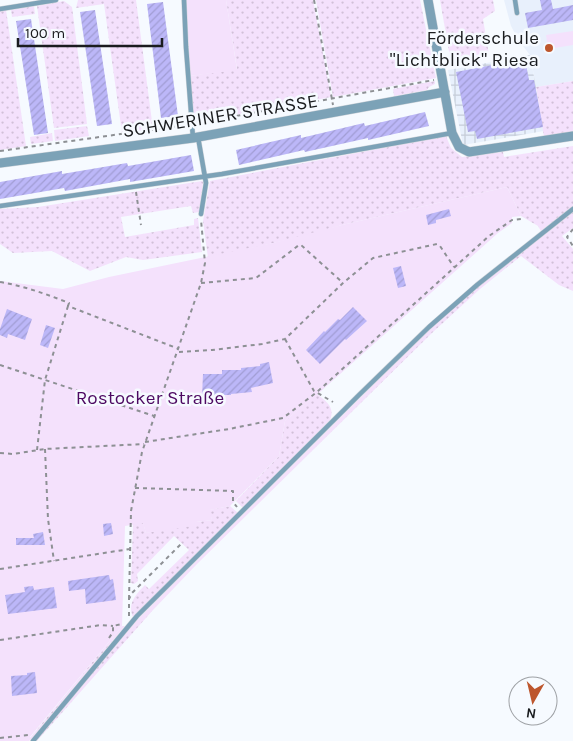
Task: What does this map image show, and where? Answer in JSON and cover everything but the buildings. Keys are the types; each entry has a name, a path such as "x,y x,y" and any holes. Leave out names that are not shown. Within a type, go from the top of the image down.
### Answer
{"street":[{"path":"428,0 452,133 456,143 463,150 469,152 573,136"},
{"name":"SCHWERINER STRASSE","path":"0,163 195,138 445,92"}],"lane":[{"path":"0,8 56,0"},
{"path":"184,0 191,124 206,176 201,214"},
{"path":"515,0 517,13"},
{"path":"0,206 206,176 452,133"},
{"path":"33,741 132,622 429,327 476,285 573,209"}],"path":[{"path":"314,0 335,112"},
{"path":"0,151 191,124 443,78"},
{"path":"136,187 141,224"},
{"path":"0,640 132,622 129,614 129,599 131,511 134,489 145,443 201,284 205,263 201,214"},
{"path":"0,452 13,454 44,449 145,443 283,418 317,392 503,225 512,220 521,219"},
{"path":"573,229 566,237 573,246"},
{"path":"68,306 179,350 221,349 285,339 343,283 373,258 437,244 454,267"},
{"path":"201,284 256,278 299,245 302,245 343,283"},
{"path":"0,282 44,293 69,303 45,380 37,450"},
{"path":"285,339 314,391 333,402"},
{"path":"0,364 154,416"},
{"path":"44,449 48,520 54,561"},
{"path":"134,489 232,491 233,502 242,512"},
{"path":"129,599 132,593 181,544"},
{"path":"0,569 130,549"},
{"path":"108,639 113,632 113,626"},
{"path":"0,738 30,735"}],"shaded area":[{"name":"Förderschule \"Lichtblick\" Riesa","path":"504,0 573,0 573,81 536,87 530,55 519,41 511,26"},
{"path":"530,55 544,131 463,145 448,70"}],"green space":[{"path":"78,0 136,0 153,129 122,133 104,4 76,8"},
{"path":"186,0 226,0 237,70 190,76"},
{"path":"226,0 313,0 331,97 192,123 190,76 237,69"},
{"path":"316,0 420,0 436,78 333,97"},
{"path":"440,0 493,0 495,11 483,19 489,55 451,63"},
{"path":"64,1 72,7 87,124 54,128 37,6"},
{"path":"34,6 35,14 12,17 11,10"},
{"path":"6,10 26,146 0,150 0,11"},
{"path":"573,31 573,45 548,49 546,35"},
{"path":"435,81 435,84 427,90 394,96 393,89"},
{"path":"573,81 573,132 544,137 536,87"},
{"path":"87,126 89,136 55,141 54,130"},
{"path":"52,133 53,141 31,144 30,137"},
{"path":"446,136 451,148 462,157 503,152 504,157 573,146 573,206 541,231 538,226 521,216 507,187 208,258 203,221 210,181"},
{"path":"202,181 199,212 193,213 191,206 121,217 125,237 194,225 194,219 198,218 202,252 143,260 126,257 90,271 52,251 13,253 0,244 0,209 38,207"},
{"name":"Rostocker Straße","path":"507,187 521,216 512,217 512,223 498,233 285,421 279,456 230,506 210,510 212,520 196,522 193,526 146,533 143,523 125,526 122,626 30,737 32,738 29,741 0,741 0,281 63,289 109,277 273,243"},
{"path":"573,211 573,228 562,236 573,249 573,291 559,285 521,256 480,289 433,332 197,564 153,610 37,741 34,741 133,624 431,328 478,286"},
{"path":"317,394 331,408 330,420 243,508 236,501 279,456 285,421"},
{"path":"230,506 238,513 133,617 131,608 138,592 145,585 149,589 189,550 174,536 137,574 138,581 134,584 131,583 133,524 143,522 146,533 212,520 209,510"},
{"path":"122,626 125,626 32,738 30,738"}],"place":[{"name":"Förderschule \"Lichtblick\" Riesa","path":"549,48"}]}
